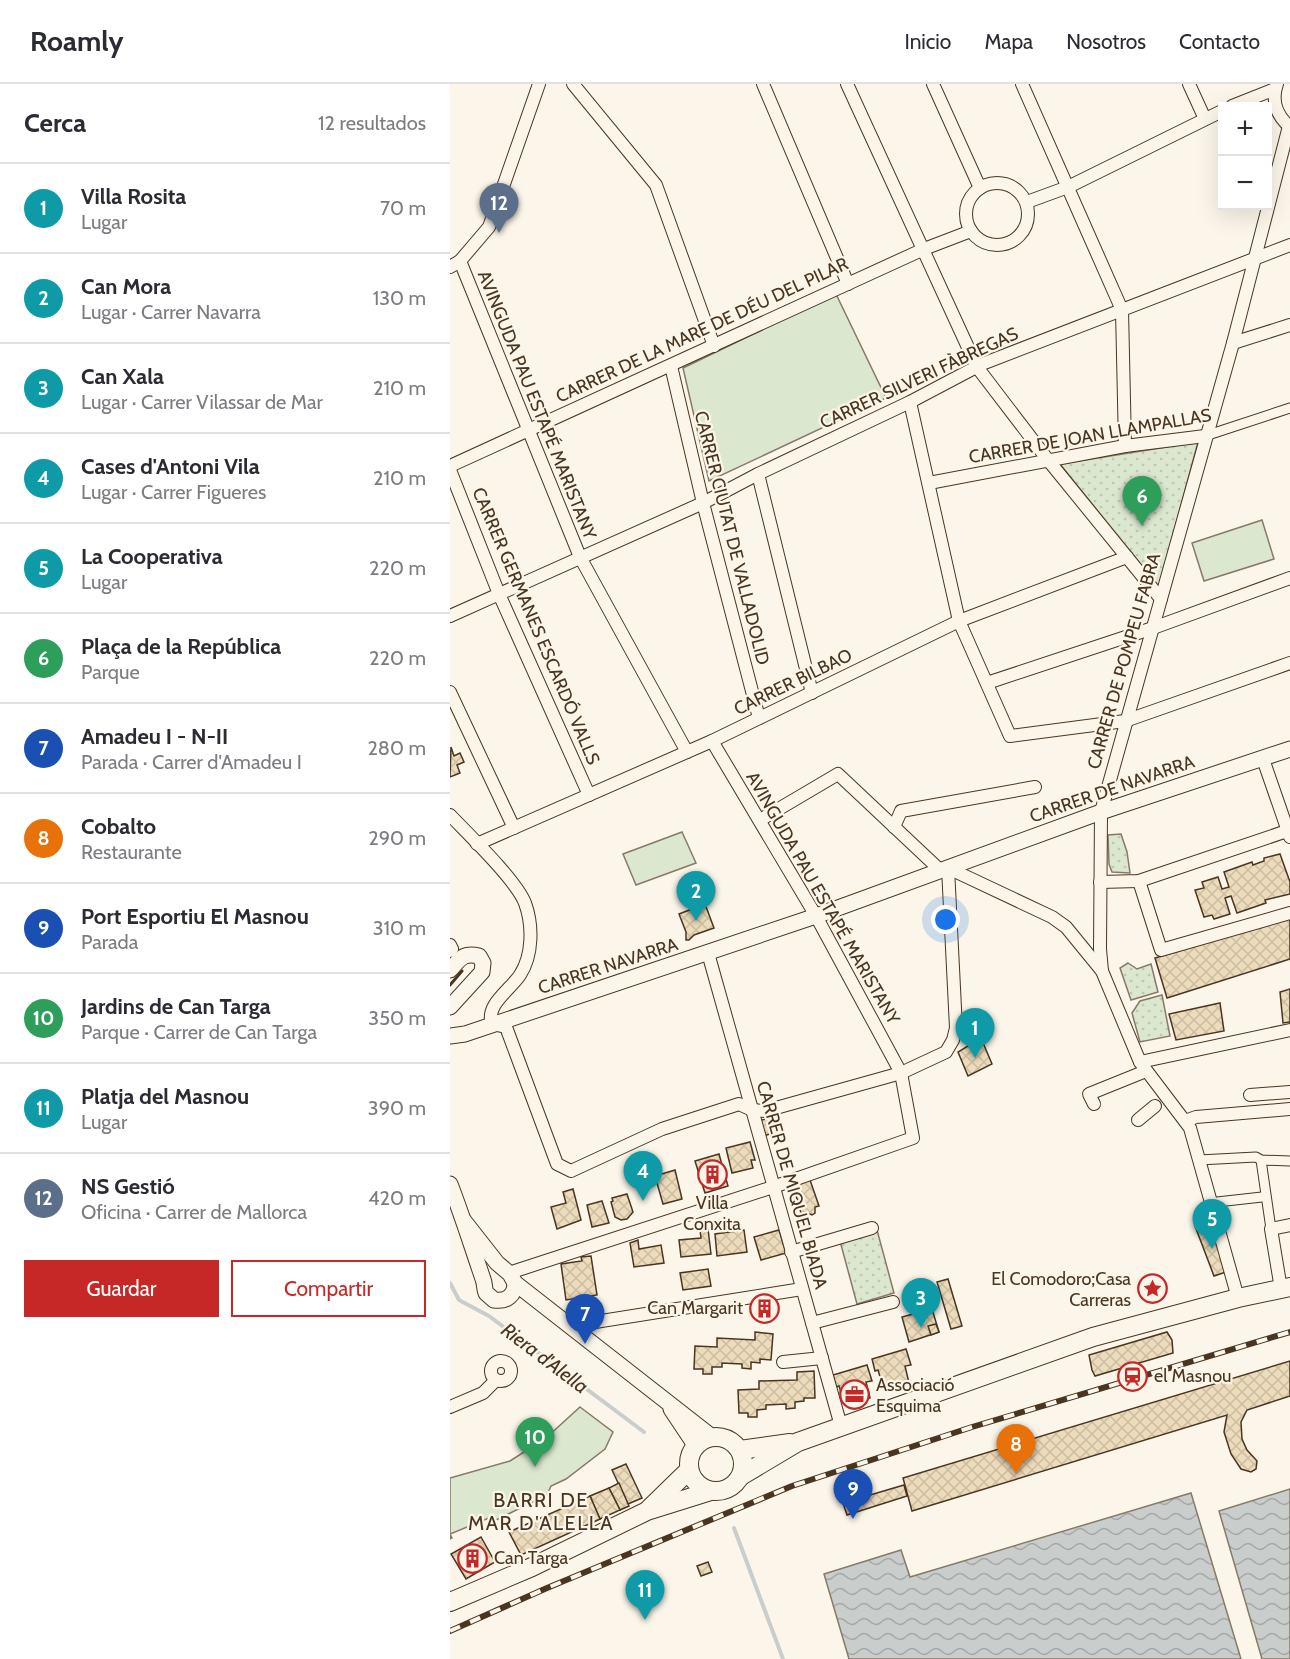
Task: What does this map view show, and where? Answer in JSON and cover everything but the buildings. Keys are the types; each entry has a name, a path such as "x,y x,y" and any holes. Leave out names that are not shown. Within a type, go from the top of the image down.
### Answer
{"main road":[{"path":"450,1602 553,1557 647,1512 711,1491 729,1488 741,1476 798,1442 1093,1338 1238,1298 1285,1288"},
{"path":"647,1512 688,1471 694,1445 712,1437 722,1437 733,1441 740,1450 744,1467 741,1476"},
{"path":"740,1450 798,1442"},
{"path":"688,1471 698,1484 711,1491"}],"street":[{"path":"455,264 489,227 539,84"},
{"path":"573,84 656,185 714,346"},
{"path":"763,84 848,284"},
{"path":"847,84 977,367 1048,460 1161,599"},
{"path":"933,84 980,188"},
{"path":"1022,84 1122,310 1125,446"},
{"path":"1189,84 1205,119"},
{"path":"1241,102 1276,87 1276,108 1289,127"},
{"path":"1027,202 1068,187 1218,113"},
{"name":"CARRER DE POMPEU FABRA","path":"1102,971 1101,812 1233,343 1289,127"},
{"path":"990,183 1012,186 1021,192 1027,202 1029,218 1026,228 1010,243 995,245 984,243 971,231 966,212 969,201 980,188 990,183"},
{"name":"CARRER DE LA MARE DE DÉU DEL PILAR","path":"450,468 924,249 971,231"},
{"name":"CARRER SILVERI FÀBREGAS","path":"450,616 703,503 977,367 1290,245"},
{"name":"AVINGUDA PAU ESTAPÉ MARISTANY","path":"455,264 528,430 580,557 687,752"},
{"path":"1233,343 1290,325"},
{"name":"CARRER CIUTAT DE VALLADOLID","path":"671,366 703,503 759,718"},
{"path":"910,402 959,621 1010,736 1125,721 1290,663"},
{"name":"CARRER DE JOAN LLAMPALLAS","path":"929,483 1125,446 1206,436 1290,408"},
{"name":"CARRER GERMANES ESCARDÓ VALLS","path":"450,468 499,594 589,795"},
{"path":"758,474 812,693"},
{"name":"CARRER BILBAO","path":"477,844 712,741 959,621 1127,557"},
{"path":"987,683 1153,628 1290,578"},
{"path":"450,692 514,828"},
{"name":"AVINGUDA PAU ESTAPÉ MARISTANY","path":"712,741 816,916 901,1073 913,1138 773,1187"},
{"name":"CARRER DE NAVARRA","path":"944,869 1101,812 1290,749"},
{"path":"1100,882 1138,881 1289,833 1263,759"},
{"path":"760,820 837,774 944,869 1052,917 1066,927 1102,971 1143,1066 1190,1128 1238,1298"},
{"path":"894,827 901,811 1035,787"},
{"path":"450,815 511,881 525,902 530,927 530,951 521,974 492,1008 489,1016 501,1024 557,1164 571,1171 662,1129 739,1104 752,1110 765,1111 901,1073 946,1052 953,1040 956,1028 944,869"},
{"name":"CARRER NAVARRA","path":"450,1036 501,1024 816,916 944,869"},
{"path":"1138,881 1161,950 1290,913"},
{"path":"450,945 450,951"},
{"name":"CARRER DE MIQUEL BIADA","path":"708,953 841,1426"},
{"path":"450,970 462,957 470,954 479,956 483,963 482,972 450,1007"},
{"path":"1094,1104 1089,1094 1143,1066 1290,1030"},
{"path":"1250,1095 1290,1092"},
{"path":"1138,1120 1155,1106"},
{"path":"1185,1121 1196,1117 1290,1109"},
{"path":"1199,1160 1256,1156 1261,1160 1290,1161"},
{"path":"1261,1160 1271,1229 1285,1288"},
{"path":"450,1184 485,1282 486,1293 494,1300 506,1300 515,1271 773,1187"},
{"path":"1217,1202 1262,1197"},
{"path":"464,1221 511,1280"},
{"path":"1271,1229 1290,1225"},
{"path":"791,1252 872,1228"},
{"path":"485,1282 491,1273 501,1270 712,1437"},
{"path":"570,1326 802,1289"},
{"path":"812,1323 893,1302"},
{"path":"783,1362 822,1358"},
{"path":"450,1407 483,1393 496,1380"},
{"path":"668,1404 694,1445"}],"green space":[{"path":"836,294 886,398 709,481 683,368"},
{"path":"1198,442 1159,587 1060,464"},
{"path":"1262,520 1274,559 1204,581 1192,543"},
{"path":"682,832 696,863 636,885 623,854"},
{"path":"1121,834 1130,873 1112,872 1109,864 1108,835"},
{"path":"1128,963 1137,969 1151,964 1158,992 1131,1000 1120,968"},
{"path":"1162,995 1170,1036 1140,1042 1132,1013 1140,1001"},
{"path":"877,1230 894,1293 857,1304 840,1241"},
{"path":"580,1407 613,1432 605,1449 566,1479 551,1486 547,1495 492,1522 489,1518 450,1534 450,1478 510,1461 546,1438"}],"water":[{"path":"1290,1489 1290,1659 1262,1659 1219,1511"},
{"path":"1191,1493 1241,1659 849,1659 824,1574 901,1550 910,1577"}],"waterway":[{"name":"Riera d'Alella","path":"450,1283 459,1300 489,1316 644,1432"},
{"name":"Riera d'Alella","path":"734,1528 783,1659"}],"railway":[{"path":"450,1631 792,1486 972,1427 1290,1332"}],"wall":[{"path":"450,985 462,971"}],"place":[{"name":"NS Gestió","path":"499,233"},
{"name":"Plaça de la República","path":"1142,526"},
{"name":"Can Mora","path":"696,921"},
{"name":"Villa Rosita","path":"975,1058"},
{"name":"Villa Conxita","path":"712,1174"},
{"name":"Cases d'Antoni Vila","path":"643,1201"},
{"name":"La Cooperativa","path":"1212,1249"},
{"name":"El Comodoro;Casa Carreras","path":"1152,1289"},
{"name":"Can Margarit","path":"764,1308"},
{"name":"Can Xala","path":"921,1328"},
{"name":"Amadeu I - N-II","path":"585,1344"},
{"name":"el Masnou","path":"1133,1376"},
{"name":"Associació Esquima","path":"855,1395"},
{"name":"Jardins de Can Targa","path":"535,1467"},
{"name":"Cobalto","path":"1016,1474"},
{"name":"Port Esportiu El Masnou","path":"853,1519"},
{"name":"Can Targa","path":"473,1558"},
{"name":"Platja del Masnou","path":"645,1620"}],"district":[{"name":"BARRI DE MAR D'ALELLA","path":"541,1512"}]}
